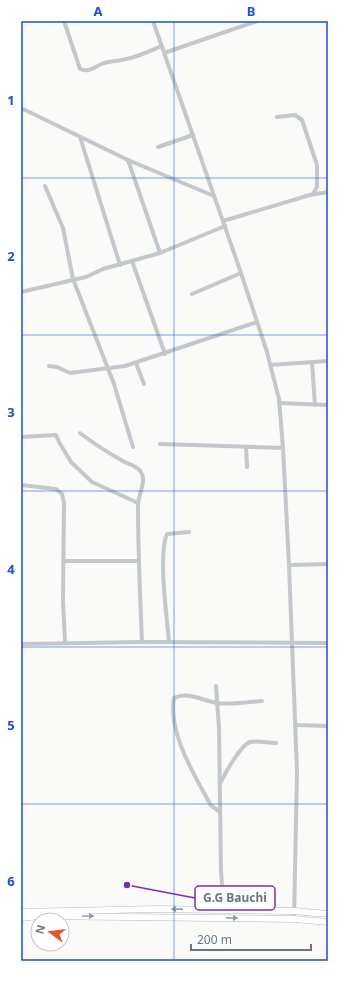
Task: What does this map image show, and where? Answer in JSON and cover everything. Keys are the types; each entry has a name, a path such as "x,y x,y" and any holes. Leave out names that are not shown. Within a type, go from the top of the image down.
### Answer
{"main road":[{"path":"21,912 156,909 294,910 328,914"},
{"path":"21,918 38,916 160,916 294,918 328,922"}],"street":[{"path":"64,21 80,69 89,70 104,63 127,59 143,54 161,46"},
{"path":"153,21 258,322 279,403 283,448 289,565 297,772 294,918"},
{"path":"164,53 257,21"},
{"path":"21,108 128,160 214,196"},
{"path":"277,117 295,115 302,120 317,165 317,187 313,194"},
{"path":"158,147 193,135"},
{"path":"80,137 120,266"},
{"path":"128,160 160,253"},
{"path":"45,186 64,228 73,279 114,384 133,447"},
{"path":"21,292 86,277 103,270 160,253 224,223 313,194 328,192"},
{"path":"132,261 165,354"},
{"path":"192,294 241,273"},
{"path":"49,366 57,367 70,372 125,366 258,322"},
{"path":"270,365 328,360"},
{"path":"312,362 315,404"},
{"path":"136,363 144,384"},
{"path":"279,403 328,405"},
{"path":"80,434 121,460 138,468 143,474 143,482 138,504 138,561 142,642"},
{"path":"21,437 56,435 71,462 92,482 138,504"},
{"path":"160,444 283,448"},
{"path":"246,447 247,467"},
{"path":"21,485 56,489 62,494 64,503 63,601 65,642"},
{"path":"169,642 164,578 166,538 167,534 189,532"},
{"path":"63,561 138,561"},
{"path":"289,565 328,564"},
{"path":"21,644 65,642 328,643"},
{"path":"216,686 218,703 221,871 224,910"},
{"path":"220,812 210,804 192,771 176,730 174,719 174,698 181,696 195,696 218,703 262,701"},
{"path":"295,725 328,726"},
{"path":"220,784 226,770 246,744 254,742 276,743"}],"place":[{"name":"G.G Bauchi","path":"127,885"}]}
